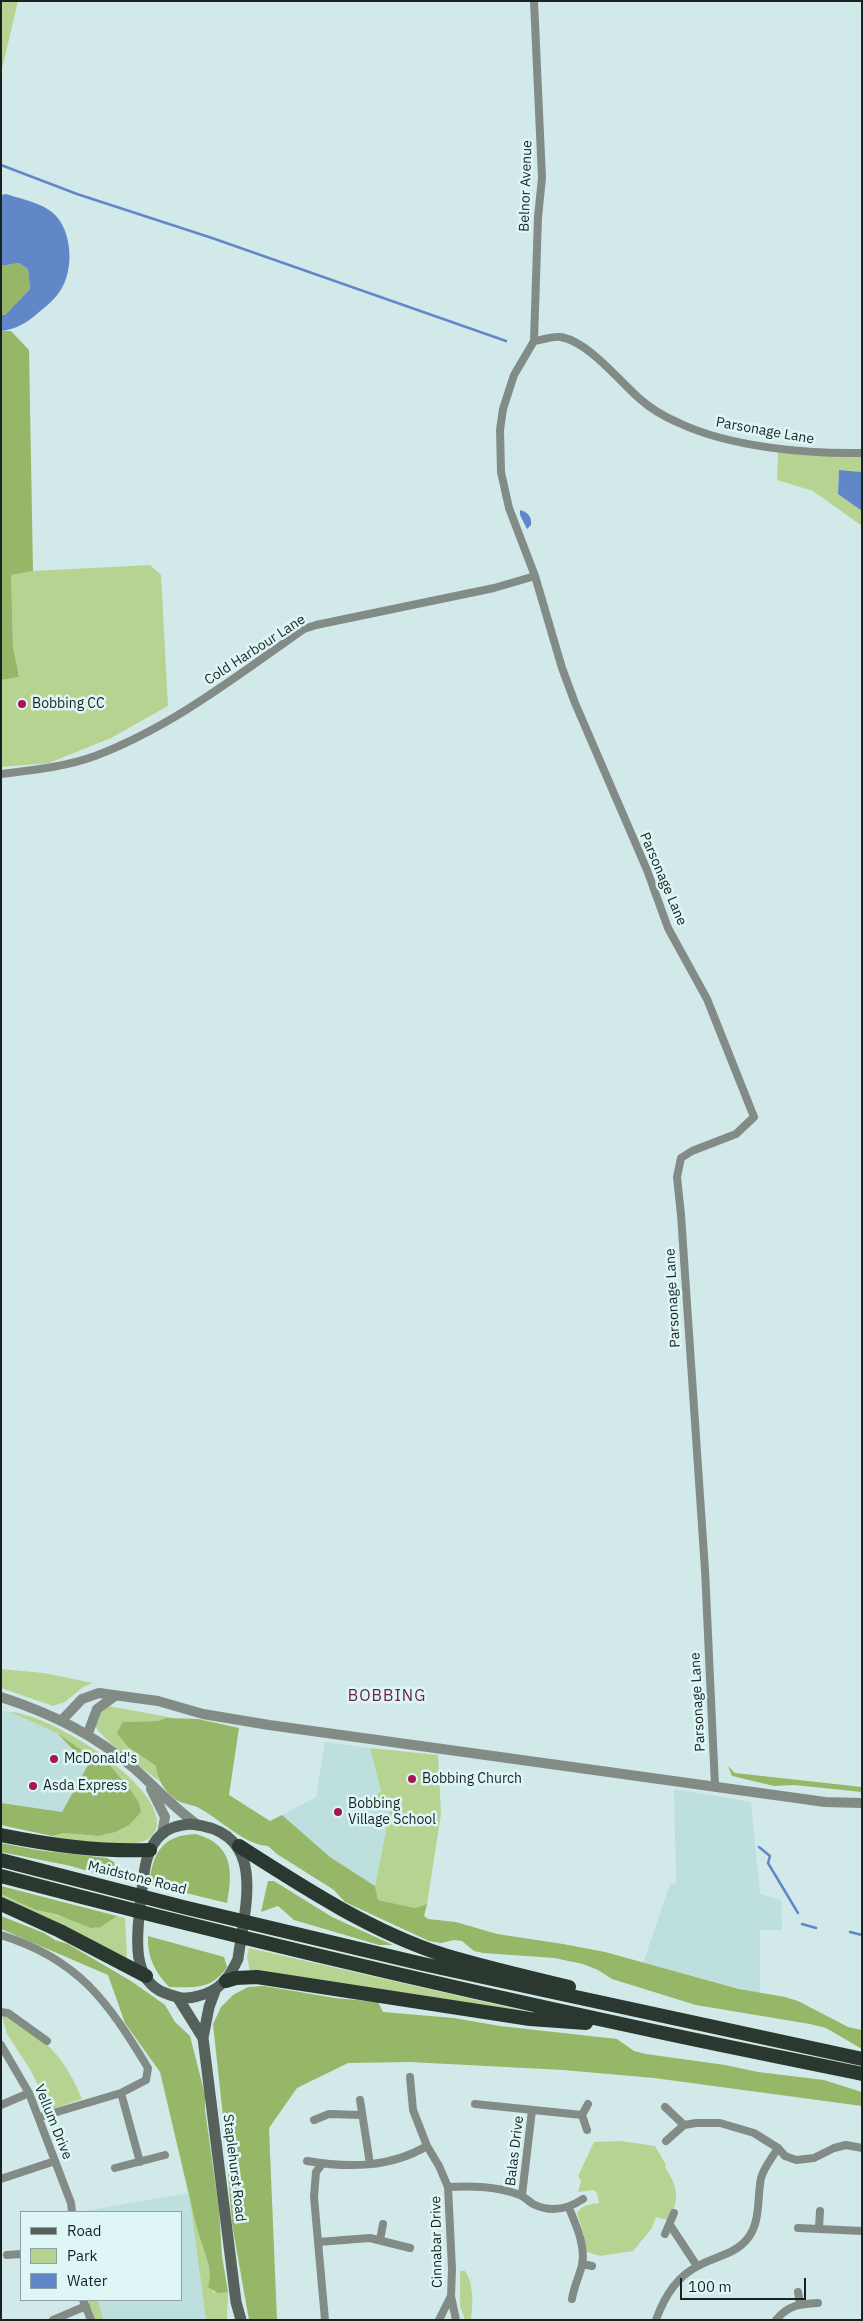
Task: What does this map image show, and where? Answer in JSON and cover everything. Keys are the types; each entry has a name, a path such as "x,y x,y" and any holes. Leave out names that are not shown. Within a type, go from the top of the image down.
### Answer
{"highway":[{"path":"1,1835 72,1848 108,1851 150,1850"},
{"path":"239,1846 312,1893 349,1913 442,1954 608,1996 642,2012 862,2059"},
{"name":"Maidstone Road","path":"1,1860 124,1892 423,1964 642,2012"},
{"path":"1,1876 262,1942 632,2027 862,2074"},
{"path":"1,1904 60,1931 146,1976"},
{"path":"226,1981 236,1978 257,1977 530,2019 632,2027"}],"main road":[{"path":"198,1825 221,1831 239,1846 245,1860 247,1878 246,1898 238,1959 226,1981 215,1991 188,1999 178,1998 161,1992 146,1976 139,1959 137,1944 144,1872 150,1850 162,1834 177,1826 198,1825"},
{"name":"Staplehurst Road","path":"215,1991 209,2007 203,2038 236,2302 241,2320"},
{"name":"Staplehurst Road","path":"178,1998 203,2038"},
{"name":"Staplehurst Road","path":"234,2320 236,2302"}],"street":[{"name":"Belnor Avenue","path":"534,1 542,178 538,217 534,341"},
{"name":"Parsonage Lane","path":"715,1786 705,1570 677,1177 681,1158 692,1151 736,1134 754,1118 707,999 668,928 647,870 575,703 562,668 535,576 509,508 501,472 500,430 503,409 514,376 534,341 560,337 586,347 641,400 680,424 717,438 826,454 862,454"},
{"name":"Cold Harbour Lane","path":"1,774 50,768 94,756 143,733 182,713 310,627 494,588 535,576"},
{"path":"62,1720 82,1699 99,1693 158,1701 203,1714 269,1725 825,1802 862,1803"},
{"path":"88,1733 97,1709 115,1696"},
{"path":"1,1697 34,1707 88,1733 118,1755 179,1811 198,1825"},
{"path":"146,1780 165,1817 162,1834"},
{"path":"1,1936 32,1946 58,1960 84,1978 107,2006 148,2068 146,2080 121,2093 40,2117"},
{"path":"1,2012 8,2013 48,2041"},
{"name":"Vellum Drive","path":"1,2045 29,2093 40,2117 71,2203 72,2211"},
{"name":"Cinnabar Drive","path":"410,2076 413,2110 427,2146 439,2166 448,2187 452,2269 450,2296 456,2320"},
{"path":"1,2105 29,2093"},
{"path":"121,2093 140,2162"},
{"path":"360,2100 370,2164"},
{"name":"Balas Drive","path":"475,2104 582,2115"},
{"path":"587,2130 582,2115 588,2104"},
{"path":"665,2107 684,2125"},
{"name":"Balas Drive","path":"522,2195 532,2110"},
{"path":"314,2120 329,2114 362,2115"},
{"path":"666,2141 684,2125 720,2123 754,2133 778,2148 785,2156 796,2160 814,2158 834,2148 846,2145 862,2148"},
{"path":"307,2161 322,2164 358,2166 396,2160 427,2146"},
{"path":"656,2320 672,2287 698,2266 727,2255 749,2237 759,2208 761,2178 766,2165 778,2148"},
{"path":"115,2168 165,2155"},
{"path":"1,2178 55,2161"},
{"path":"322,2164 316,2172 314,2197 326,2320"},
{"name":"Balas Drive","path":"448,2187 487,2187 522,2195 531,2203 545,2208 569,2208"},
{"path":"572,2299 574,2283 582,2264 581,2242 569,2208 584,2199"},
{"path":"819,2228 820,2211"},
{"path":"665,2234 674,2213"},
{"path":"380,2240 383,2224"},
{"path":"670,2225 698,2266"},
{"path":"798,2228 862,2231"},
{"path":"318,2242 370,2238 410,2248"},
{"path":"7,2255 20,2254"},
{"path":"582,2264 592,2266"},
{"path":"798,2292 800,2304"},
{"name":"Cinnabar Drive","path":"439,2320 450,2296"},
{"path":"53,2320 84,2303 91,2320"},
{"path":"776,2320 788,2308 800,2304 818,2303"}],"shaded area":[{"path":"1,1711 10,1712 57,1733 88,1765 62,1812 1,1804"},
{"name":"Bobbing Village School","path":"325,1742 370,1748 381,1791 390,1810 375,1886 330,1857 282,1815 316,1797"},
{"path":"674,1789 751,1802 760,1894 781,1900 782,1930 760,1930 760,1994 643,1963 670,1884 676,1883"},
{"path":"189,2193 206,2320 94,2320 90,2301 182,2301 182,2211 85,2211"}],"green space":[{"path":"1,1 18,1 1,73"},
{"path":"19,263 28,269 30,289 5,315 1,315 1,266"},
{"path":"1,331 11,331 29,350 33,571 11,575 13,645 19,677 1,680"},
{"path":"778,452 862,457 862,472 839,470 838,494 862,511 862,526 813,491 777,480"},
{"path":"150,565 161,575 168,706 111,738 49,763 1,767 1,680 19,677 13,643 11,575 33,571"},
{"path":"1,1669 44,1673 93,1683 83,1687 65,1702 53,1706 1,1688"},
{"path":"108,1706 174,1718 158,1721 124,1722 128,1747 156,1766 159,1781 115,1747 96,1727 96,1720 102,1709"},
{"path":"10,1712 27,1715 73,1736 119,1768 138,1786 151,1803 157,1820 156,1830 152,1835 144,1841 122,1845 53,1838 52,1836 63,1833 98,1836 132,1792 110,1765 96,1760 57,1733"},
{"path":"166,1718 198,1719 239,1728 229,1795 270,1821 282,1815 330,1857 375,1886 378,1900 415,1908 427,1904 424,1916 428,1919 456,1922 497,1934 605,1952 739,1989 798,2001 848,2027 862,2030 862,2049 826,2028 696,2005 612,1979 598,1970 583,1964 554,1958 483,1953 474,1951 462,1941 454,1940 441,1943 429,1941 345,1902 334,1890 277,1854 268,1846 250,1841 197,1807 175,1799 162,1785 156,1766 128,1747 117,1733 123,1722 158,1721"},
{"path":"57,1733 96,1760 110,1765 132,1792 139,1803 141,1812 129,1825 115,1832 98,1836 63,1833 52,1836 1,1825 1,1803 62,1812 88,1765"},
{"path":"370,1748 438,1755 441,1814 427,1904 415,1908 378,1900 375,1886 390,1810 366,1806 381,1791"},
{"path":"728,1766 735,1773 862,1787 862,1792 794,1785 774,1786 732,1776"},
{"path":"196,1834 217,1845 224,1852 228,1860 230,1880 227,1903 149,1884 153,1863 161,1848 175,1838"},
{"path":"1,1843 37,1850 107,1858 114,1862 116,1871 114,1879 71,1866 1,1852"},
{"path":"268,1881 274,1881 332,1917 393,1945 379,1945 294,1920 278,1906 261,1912"},
{"path":"1,1886 117,1916 101,1927 91,1928 58,1915 36,1910 1,1894"},
{"path":"1,1894 36,1910 101,1927 117,1916 125,1918 127,1957 125,1959 1,1899"},
{"path":"1,1916 68,1944 131,1981 165,2005 175,2022 190,2036 205,2095 205,2110 219,2210 222,2256 228,2292 218,2293 208,2287 210,2278 209,2266 197,2229 160,2072 125,2023 108,1975 1,1929"},
{"path":"148,1936 224,1957 227,1967 221,1975 208,1984 194,1987 169,1987 153,1964 149,1951"},
{"path":"249,1948 529,2012 528,2015 250,1972 247,1957"},
{"path":"264,1986 335,1998 378,2002 383,2012 454,2018 500,2026 617,2039 634,2051 646,2054 725,2065 758,2072 824,2080 862,2092 862,2106 654,2078 563,2070 410,2062 348,2063 297,2088 269,2128 277,2320 249,2320 232,2224 213,2024 221,2007 233,1995 248,1987"},
{"path":"2,2016 9,2016 53,2051 68,2071 82,2099 50,2110 31,2071 7,2034"},
{"path":"621,2141 655,2146 666,2165 665,2167 675,2187 675,2206 667,2220 656,2217 652,2228 633,2251 600,2256 584,2251 584,2235 577,2213 589,2204 599,2203 597,2193 594,2190 578,2192 581,2181 578,2176 594,2142"},
{"path":"189,2193 197,2230 209,2266 213,2292 228,2292 227,2320 206,2320"},
{"path":"460,2271 465,2271 470,2282 471,2320 465,2320 460,2306"},
{"path":"88,2301 98,2301 103,2320 94,2320"}],"water":[{"path":"6,194 36,203 56,215 67,238 70,258 63,286 54,299 26,322 11,329 1,331 1,315 5,315 30,289 28,269 19,263 1,266 1,195"},
{"path":"839,470 862,472 862,511 838,494"},
{"path":"520,510 530,517 531,525 527,529 520,515"}],"waterway":[{"path":"1,165 77,194 212,238 506,341"},
{"path":"759,1847 770,1856 768,1863 798,1913"},
{"path":"802,1924 816,1928"},
{"path":"850,1932 862,1935"}],"place":[{"name":"Bobbing CC","path":"22,704"},
{"name":"McDonald's","path":"54,1759"},
{"name":"Bobbing Church","path":"412,1779"},
{"name":"Asda Express","path":"33,1786"},
{"name":"Bobbing Village School","path":"338,1812"}],"district":[{"name":"BOBBING","path":"387,1696"}]}
